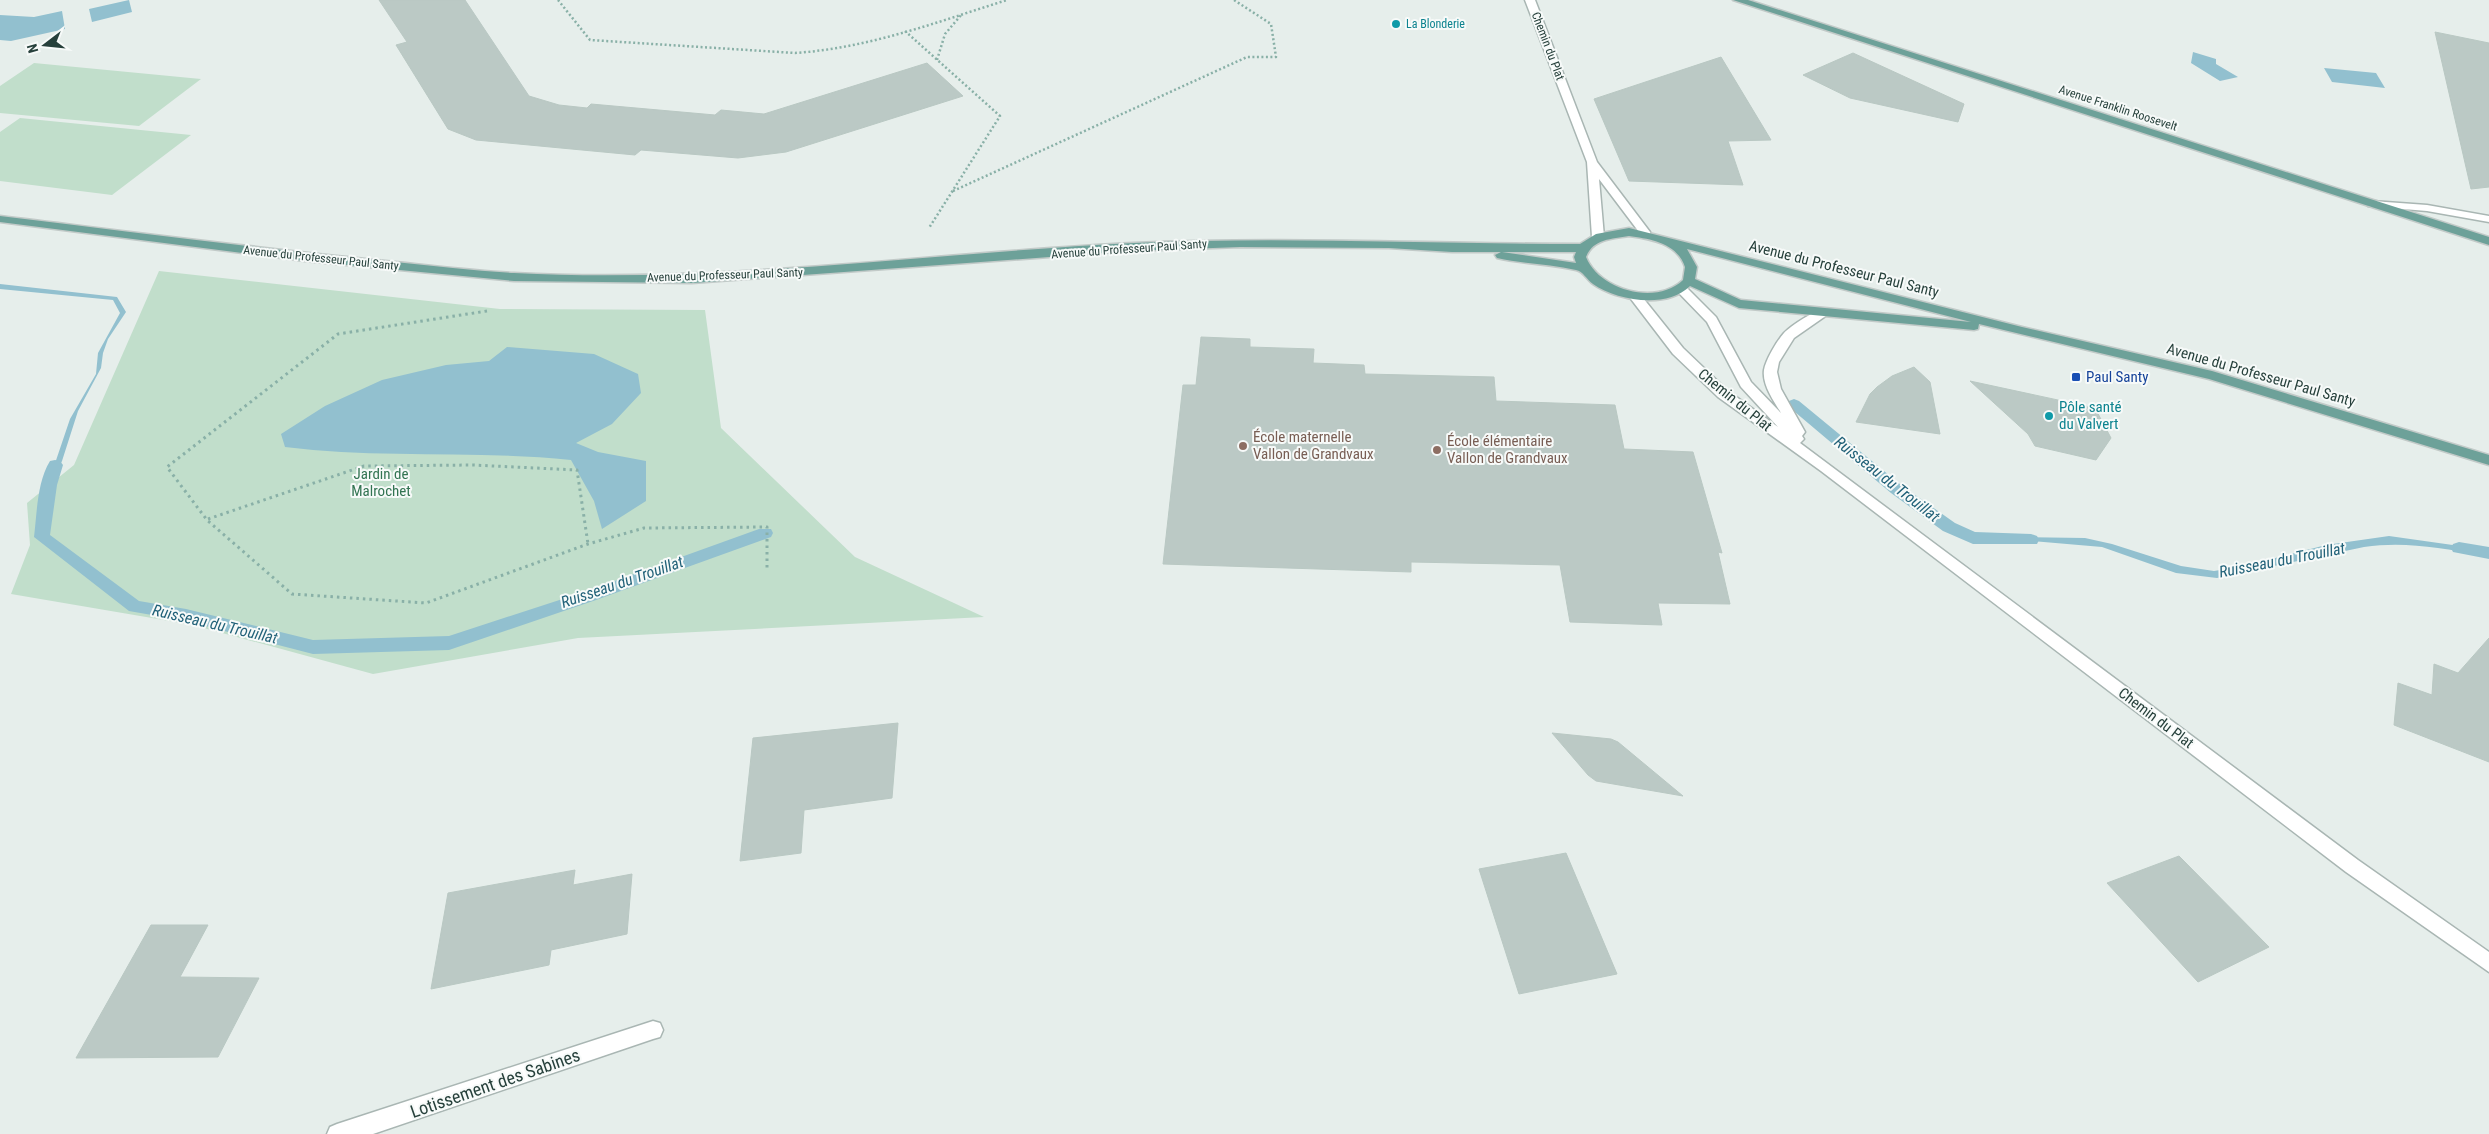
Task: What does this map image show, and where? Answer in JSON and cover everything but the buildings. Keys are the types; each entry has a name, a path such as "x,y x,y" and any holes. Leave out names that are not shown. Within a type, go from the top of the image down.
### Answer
{"main road":[{"name":"Avenue Franklin Roosevelt","path":"1738,0 2489,241"},
{"name":"Avenue du Professeur Paul Santy","path":"0,219 305,257 514,276 692,279 904,266 1131,247 1240,243 1389,244 1452,248 1583,248 1598,237 1629,232 1646,234 2022,331 2212,375 2489,460"},
{"name":"Avenue du Professeur Paul Santy","path":"1659,238 1684,253 1691,262 1692,272 1685,285 1739,304 2022,331"},
{"name":"Avenue du Professeur Paul Santy","path":"1452,248 1581,266"},
{"path":"1583,248 1580,256 1581,266 1589,277 1601,286 1617,292 1635,296 1668,294 1685,285"}],"street":[{"name":"Chemin du Plat","path":"1530,0 1592,162 1598,237"},
{"path":"1592,162 1646,234"},
{"path":"2372,204 2427,208 2489,219"},
{"name":"Chemin du Plat","path":"1685,285 1712,320 1746,384 1826,468"},
{"name":"Chemin du Plat","path":"1635,296 1678,351 1700,373 1742,409 1826,468 2352,866 2489,963"},
{"name":"Chemin du Plat","path":"1823,312 1788,335 1773,362 1770,372 1774,389 1793,425 1826,468"},
{"name":"Lotissement des Sabines","path":"337,1134 354,1130 653,1030"}],"path":[{"path":"558,0 590,40 795,53 822,52 905,31 1007,0"},
{"path":"954,191 1247,57 1276,57 1271,24 1234,0"},
{"path":"937,60 940,41 947,28 962,14"},
{"path":"904,266 954,191 1000,116 905,31"},
{"path":"490,310 338,334 167,468 207,520 292,594 426,603 588,544 644,528 767,527 767,569"},
{"path":"207,520 364,466 473,465 577,470 588,544"}],"green space":[{"path":"34,63 201,79 139,126 0,113 0,86"},
{"path":"20,118 191,135 112,195 0,181 0,132"},
{"name":"Jardin de Malrochet","path":"159,271 500,309 705,310 721,428 855,557 984,617 578,638 373,674 193,625 11,594 30,545 27,503 74,465"}],"water":[{"path":"129,0 132,12 92,22 89,9"},
{"path":"62,11 65,29 11,41 0,40 0,15 34,17"},
{"path":"2193,52 2216,59 2216,64 2238,77 2220,81 2191,63"},
{"path":"2324,68 2376,73 2385,88 2332,82"},
{"path":"0,284 117,297 126,312 108,339 103,353 101,368 78,411 62,461 52,483 47,487 70,419 96,374 98,353 120,313 113,300 0,289"},
{"path":"507,347 594,354 638,374 641,393 612,424 576,443 598,452 646,461 646,501 602,529 594,501 571,460 500,455 356,453 285,447 281,434 325,406 382,380 446,365 489,361"},
{"path":"2389,536 2481,549 2481,555 2422,546 2379,545 2217,578 2176,573 2102,547 2010,539 2009,537 2085,538 2112,544 2181,566 2214,571 2244,566 2326,545"}],"waterway":[{"name":"Ruisseau du Trouillat","path":"1794,404 1896,489 1949,527 1973,538 2031,540"},
{"name":"Ruisseau du Trouillat","path":"55,465 49,485 42,537 135,607 186,615 313,647 449,643 590,596 765,533"},
{"name":"Ruisseau du Trouillat","path":"2459,548 2489,553"}],"place":[{"name":"La Blonderie","path":"1396,24"},
{"name":"Paul Santy","path":"2076,377"},
{"name":"Pôle santé du Valvert","path":"2049,416"},
{"name":"École maternelle Vallon de Grandvaux","path":"1243,446"},
{"name":"École élémentaire Vallon de Grandvaux","path":"1437,450"}]}
